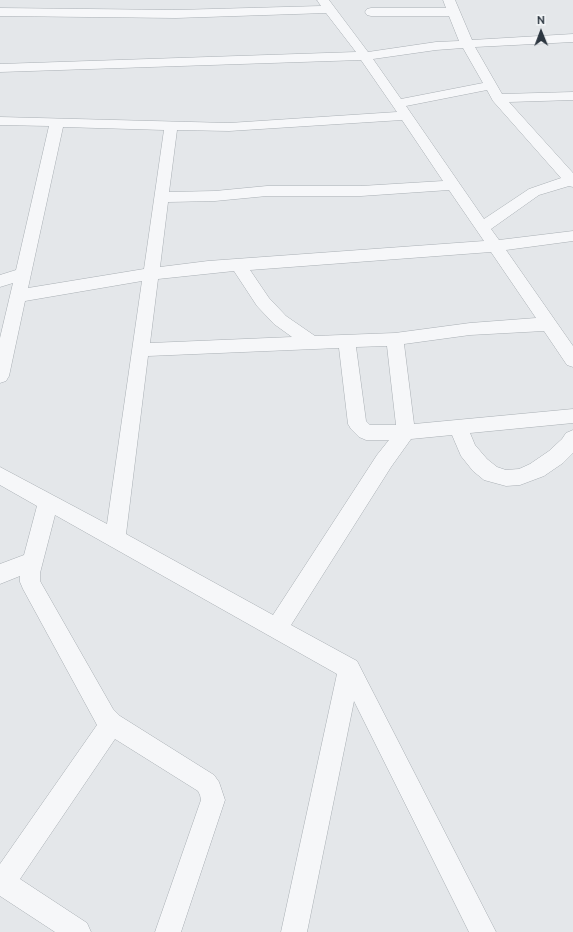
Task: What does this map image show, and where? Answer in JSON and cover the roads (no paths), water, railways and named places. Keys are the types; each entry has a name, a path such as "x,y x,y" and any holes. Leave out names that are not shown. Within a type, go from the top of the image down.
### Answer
{"street":[{"path":"449,0 466,44 498,98 572,181 534,192 482,228"},
{"path":"0,12 176,14 327,5 365,56 548,324 566,337 573,360"},
{"path":"371,12 454,12"},
{"path":"0,68 365,56 436,46 573,38"},
{"path":"0,122 57,122 171,126 256,126 402,110 490,85"},
{"path":"498,98 573,96"},
{"path":"0,376 57,122"},
{"path":"115,539 171,126"},
{"path":"558,166 573,165"},
{"path":"161,197 215,196 267,190 326,192 452,185"},
{"path":"18,296 151,274 208,267 494,246 573,236"},
{"path":"238,265 263,302 280,320 313,342"},
{"path":"0,281 23,274"},
{"path":"140,350 395,339 470,329 548,324"},
{"path":"276,629 384,461 406,432 395,339"},
{"path":"347,341 357,424 366,432 406,432 573,416"},
{"path":"458,427 468,450 480,465 491,474 506,478 520,476 537,470 556,457 569,445 573,438"},
{"path":"0,475 349,669 482,932"},
{"path":"48,502 30,573 30,582 105,717 112,724 206,783 211,790 214,800 168,932"},
{"path":"0,574 33,561"},
{"path":"294,932 349,669"},
{"path":"78,932 1,882 112,724"}]}
